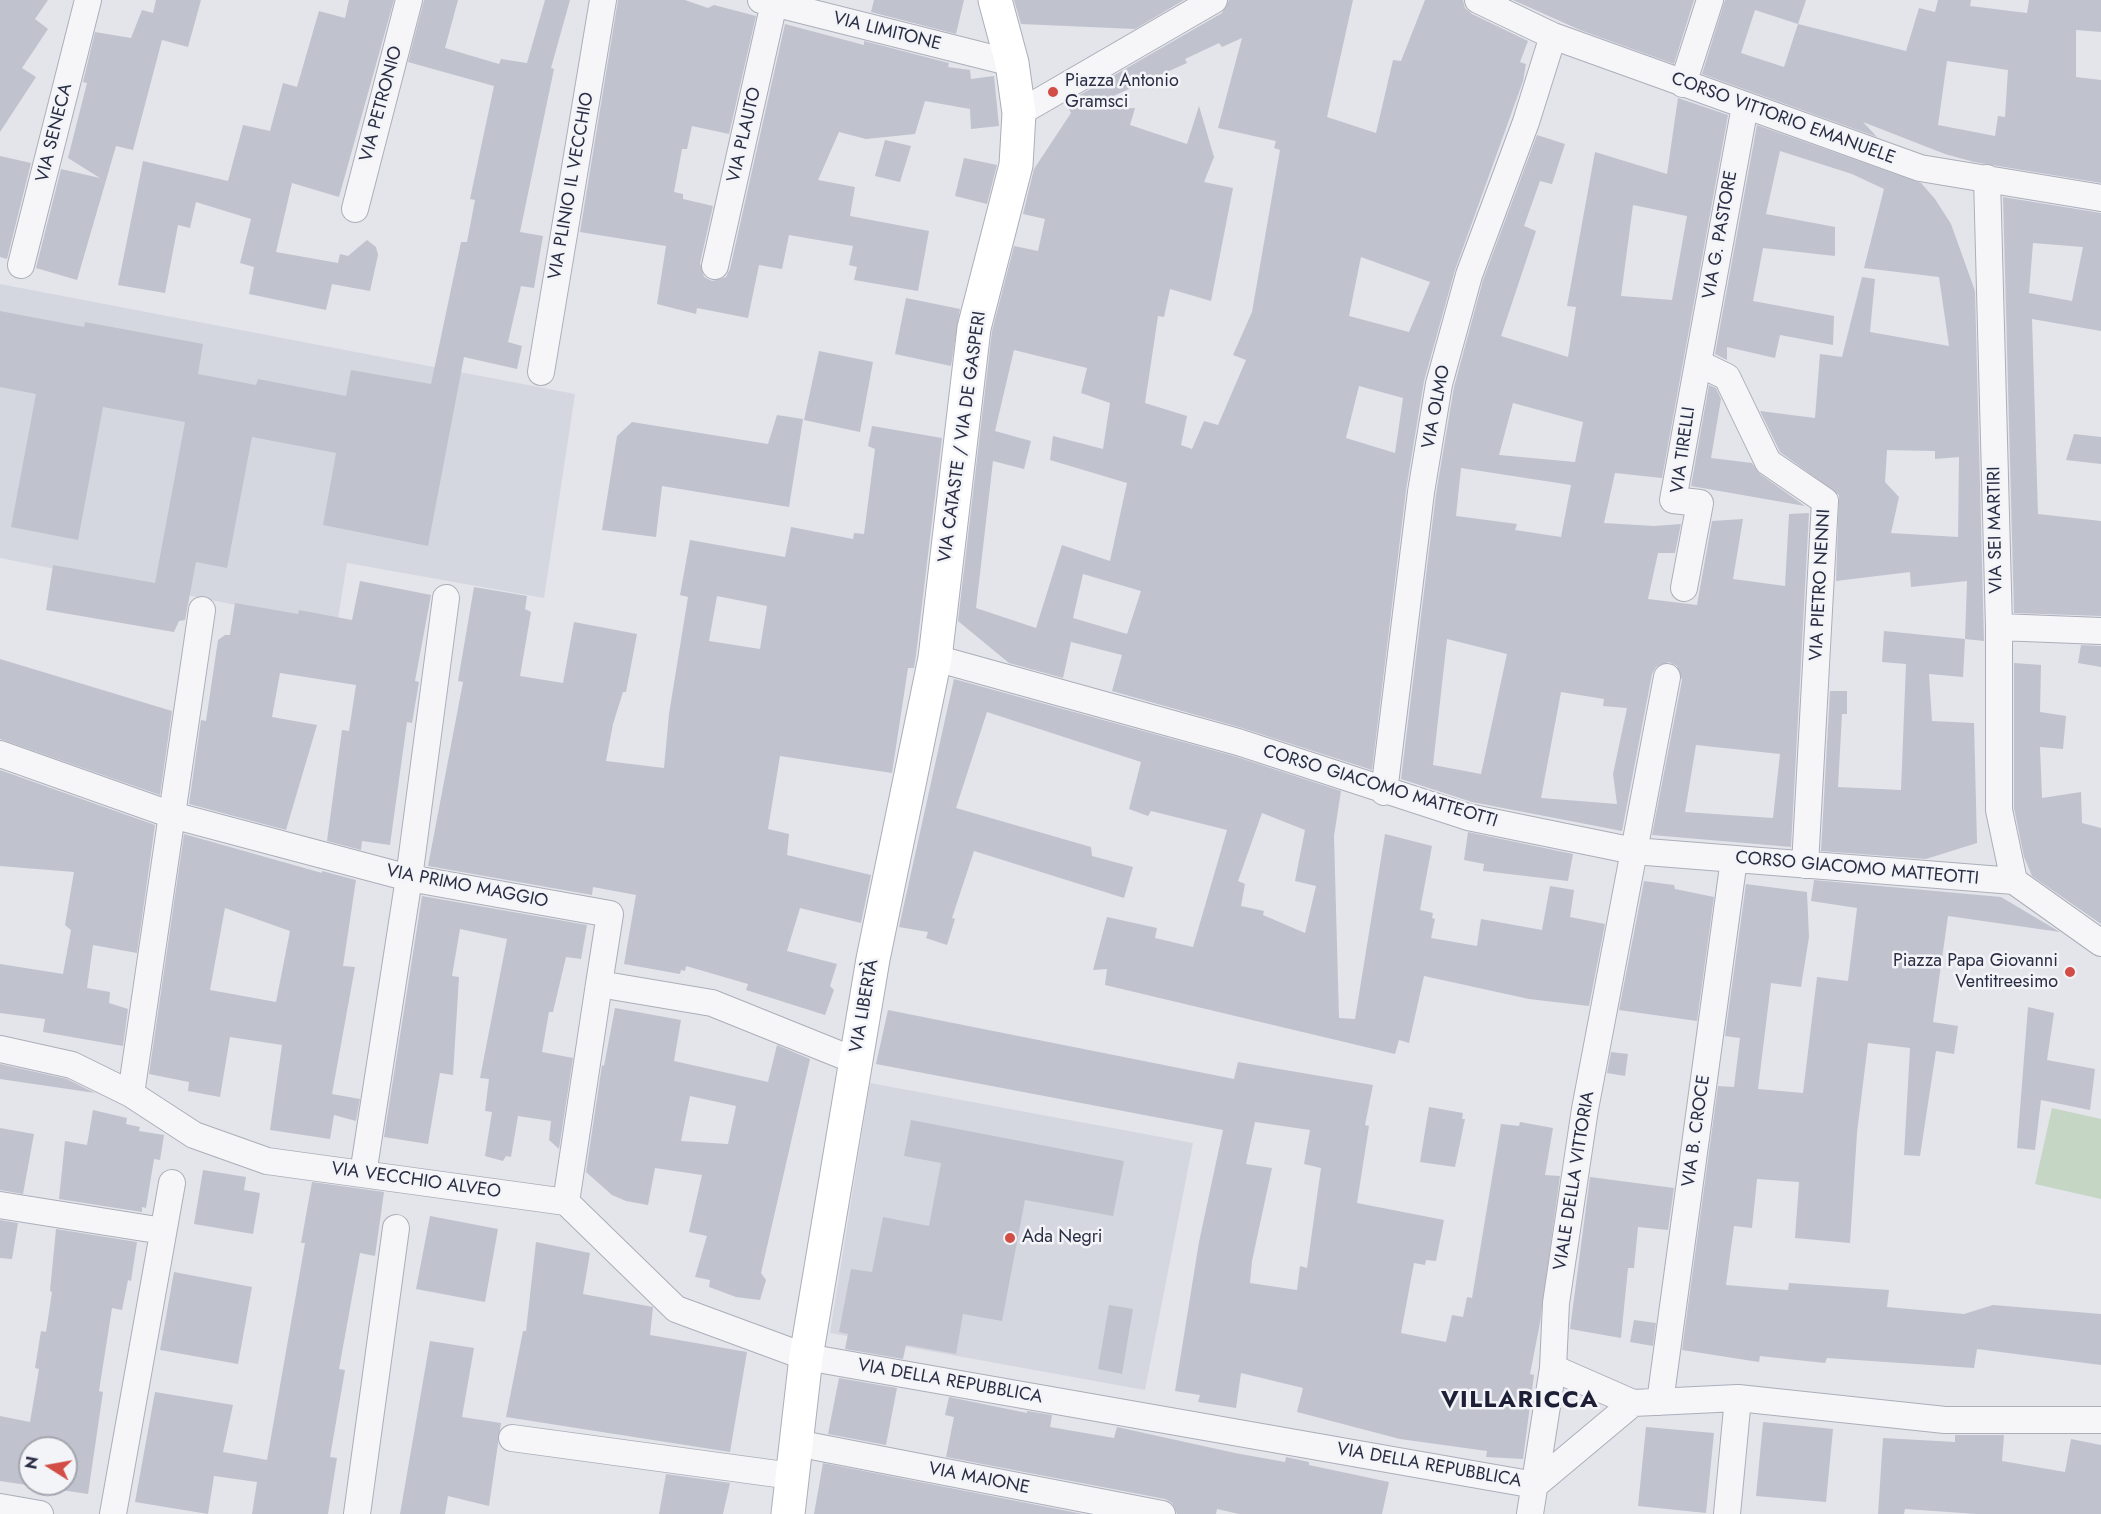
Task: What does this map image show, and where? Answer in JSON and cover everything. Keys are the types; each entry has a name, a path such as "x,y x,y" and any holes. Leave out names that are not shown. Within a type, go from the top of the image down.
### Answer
{"street":[{"name":"VIA SENECA","path":"21,266 88,0"},
{"name":"VIA PETRONIO","path":"355,209 409,0"},
{"name":"VIA PLINIO IL VECCHIO","path":"541,372 603,0"},
{"name":"VIA CATASTE / VIA DE GASPERI","path":"935,658 974,328 1016,165 1019,113 1012,63 994,0"},
{"path":"1019,113 1214,0"},
{"name":"CORSO VITTORIO EMANUELE","path":"1478,0 1553,36 1920,168 2101,198"},
{"path":"1683,84 1710,0"},
{"name":"VIA LIMITONE","path":"768,2 1012,63"},
{"name":"VIA PLAUTO","path":"715,266 768,2"},
{"name":"VIA OLMO","path":"1384,792 1421,492 1439,384 1469,275 1526,122 1553,36"},
{"name":"VIA G. PASTORE","path":"1698,363 1745,106"},
{"name":"VIA SEI MARTIRI","path":"1987,178 1999,627 1999,810 2014,881"},
{"name":"VIA TIRELLI","path":"1684,588 1700,503 1673,500 1698,363"},
{"name":"VIA PIETRO NENNI","path":"1698,363 1727,376 1768,462 1826,501 1805,865"},
{"path":"363,1174 409,878 446,598"},
{"path":"130,1094 202,610"},
{"path":"1999,627 2101,631"},
{"name":"CORSO GIACOMO MATTEOTTI","path":"935,658 1238,742 1384,792 1468,817 1634,851 2014,881"},
{"name":"VIA LIBERTÀ","path":"788,1514 806,1357 873,959 935,658"},
{"name":"VIALE DELLA VITTORIA","path":"1530,1514 1553,1368 1556,1303 1585,1109 1667,677"},
{"name":"VIA PRIMO MAGGIO","path":"0,754 172,815 409,878 610,914 599,984"},
{"name":"VIA B. CROCE","path":"1660,1402 1734,859"},
{"path":"2014,881 2101,943"},
{"path":"806,1357 676,1309 566,1202 599,984 712,1003 856,1061"},
{"name":"VIA VECCHIO ALVEO","path":"0,1049 72,1065 130,1094 194,1135 267,1161 566,1202"},
{"path":"113,1514 172,1183"},
{"path":"0,1205 163,1231"},
{"path":"357,1514 396,1228"},
{"name":"VIA DELLA REPUBBLICA","path":"806,1357 1535,1485 1633,1403"},
{"path":"1553,1368 1633,1403 1738,1398 1945,1420 2101,1420"},
{"path":"1727,1514 1738,1398"},
{"path":"512,1438 792,1476"},
{"name":"VIA MAIONE","path":"796,1443 1162,1514"},
{"path":"0,1507 40,1514"}],"shaded area":[{"path":"0,284 575,394 544,598 347,563 337,625 0,558"},
{"name":"Ada Negri","path":"870,1083 1193,1143 1145,1390 830,1333"}],"green space":[{"path":"2052,1108 2101,1119 2101,1199 2035,1184"}],"building":[{"path":"0,0 48,0 35,19 48,29 22,68 36,77 0,132"},
{"path":"156,0 201,0 188,47 162,40 133,150 116,146 77,280 36,268 61,169 100,178 68,158 87,83 83,82 95,32 131,38 142,10 153,13"},
{"path":"349,0 394,0 339,197 292,183 276,252 338,263 340,254 348,256 367,240 376,247 378,255 370,291 332,284 326,310 249,294 254,267 240,263 251,219 196,202 190,228 178,225 165,293 118,285 143,161 228,181 243,125 270,131 283,83 297,87 319,11 345,18"},
{"path":"424,0 458,0 445,48 499,64 501,59 527,63 545,0 570,0 551,68 554,69 520,232 543,236 534,288 521,286 508,342 522,346 517,369 464,357 428,546 323,525 336,453 252,437 227,568 196,562 185,620 179,621 174,632 46,610 53,565 155,583 185,422 103,407 78,540 11,527 36,394 0,387 0,311 84,327 85,322 203,344 198,374 256,385 258,379 346,396 351,370 431,384 461,242 467,242 475,200 470,199 494,86 408,62"},
{"path":"618,0 685,0 708,8 714,5 756,16 729,134 692,126 687,149 682,149 674,192 683,194 683,199 713,206 700,263 704,277 712,281 726,277 730,269 785,24 864,45 864,41 949,63 948,67 970,70 971,79 994,76 999,126 971,129 970,109 925,101 915,134 866,139 839,132 818,180 855,187 850,216 929,231 918,291 854,280 857,267 849,265 853,246 789,235 782,269 759,265 748,318 697,308 696,314 657,304 666,246 580,232"},
{"path":"874,0 964,0 956,34 871,12"},
{"path":"1014,0 1184,0 1135,29 1021,24"},
{"path":"1229,0 1353,0 1327,117 1376,133 1393,60 1401,61 1425,0 1463,0 1465,8 1472,14 1528,41 1520,62 1526,64 1523,81 1455,270 1424,381 1406,490 1372,770 1242,728 1112,691 1122,655 1071,642 1063,678 1009,663 958,621 992,331 1014,246 1038,251 1045,219 1023,214 1034,169 1071,113 1066,103 1222,13","holes":["1242,38 1218,128 1276,141 1274,148 1280,150 1252,312 1233,355 1246,360 1218,425 1204,421 1192,449 1181,445 1187,416 1145,403 1158,316 1164,317 1170,289 1211,301 1233,188 1204,182 1214,157 1199,106 1187,144 1130,125 1135,108 1082,110 1187,63 1185,59 1219,43 1222,47","1361,257 1430,282 1409,332 1349,316","1014,350 1087,368 1081,393 1110,403 1103,449 1053,436 1050,460 1127,483 1110,561 1062,545 1036,628 976,608 993,461 1024,469 1031,441 995,431","1359,386 1403,398 1395,453 1346,438","1083,574 1141,591 1127,634 1073,618"]},
{"path":"1513,0 1694,0 1674,64 1580,30"},
{"path":"1725,0 1806,0 1798,24 1906,51 1919,8 1935,12 1938,0 1971,0 1970,6 2027,13 2029,0 2101,0 2101,32 2076,30 2076,77 2101,80 2101,183 1974,162 1945,154 1863,122 1877,137 1702,74","holes":["1755,10 1798,24 1784,67 1741,53","1947,61 2008,70 2005,117 1998,116 1995,136 1938,125"]},
{"path":"1678,98 1728,115 1662,478 1615,473 1604,523 1654,526 1681,524 1675,553 1658,553 1648,599 1697,605 1712,521 1743,519 1733,579 1785,586 1789,514 1809,513 1791,847 1652,835 1682,680 1677,666 1669,662 1656,667 1652,674 1622,831 1472,802 1401,779 1436,494 1454,387 1483,280 1537,135 1565,144 1552,184 1540,181 1524,226 1536,231 1501,336 1568,357 1576,307 1567,306 1595,152 1667,174","holes":["1633,205 1687,216 1672,300 1621,296","1513,403 1583,422 1575,462 1499,455","1461,468 1571,485 1561,537 1515,530 1517,524 1456,516","1447,639 1507,654 1481,774 1433,765","1561,692 1604,699 1603,706 1627,708 1613,774 1617,804 1541,798","1696,745 1780,754 1773,818 1685,812"]},
{"path":"1757,125 1921,183 1935,199 1951,224 1975,291 1984,641 1965,639 1967,581 1911,587 1910,572 1836,581 1839,495 1780,452 1760,411 1815,418 1820,354 1842,357 1862,277 1875,279 1870,332 1949,346 1939,277 1864,268 1884,189 1852,174 1780,151 1766,214 1835,227 1835,256 1763,248 1753,301 1834,316 1833,345 1780,335 1775,358 1727,347 1727,360 1715,354","holes":["1887,450 1935,451 1935,459 1959,457 1958,537 1891,533 1899,497 1885,482"]},
{"path":"885,140 911,146 900,182 875,176"},
{"path":"0,156 31,163 7,259 0,257"},
{"path":"964,158 997,165 987,204 955,196"},
{"path":"2003,197 2101,213 2101,331 2032,319 2038,514 2101,521 2101,616 2014,613","holes":["2033,243 2083,247 2072,301 2029,293"]},
{"path":"906,298 960,309 951,366 895,354"},
{"path":"819,351 873,362 860,432 804,420"},
{"path":"1709,385 1716,388 1721,399 1711,458 1752,463 1760,474 1805,506 1691,486"},
{"path":"777,415 803,419 789,507 662,486 656,537 602,530 617,436 632,422 768,444"},
{"path":"872,426 942,438 916,655 914,668 908,668 892,773 780,756 768,829 789,834 787,855 871,875 861,923 800,908 787,951 837,964 830,986 834,990 825,1015 746,990 748,984 686,966 685,971 681,970 680,974 624,964 636,895 593,887 592,895 428,866 463,682 458,681 474,587 527,596 525,609 531,612 520,676 563,683 574,622 637,634 626,692 623,692 613,724 606,761 664,768 669,714 688,597 680,595 690,540 785,557 791,527 853,539 854,533 864,534 875,449 868,446","holes":["717,596 767,606 760,649 709,641"]},
{"path":"2074,434 2101,437 2101,464 2066,460"},
{"path":"360,581 431,595 415,681 419,682 412,723 407,722 390,845 362,841 361,850 327,841 342,730 349,731 356,685 280,673 272,717 317,725 286,830 189,804 201,720 206,721 218,640 225,635 230,635 235,603 298,614 299,610 352,620"},
{"path":"1884,631 1965,639 1963,677 1929,674 1932,721 1974,723 1977,843 1926,859 1821,851 1830,691 1847,691 1847,714 1842,714 1838,787 1901,790 1906,664 1882,662"},
{"path":"2081,645 2101,646 2101,667 2078,663"},
{"path":"0,659 172,711 160,795 0,739"},
{"path":"2014,663 2041,665 2040,712 2066,716 2063,749 2040,747 2042,798 2081,792 2082,823 2101,828 2101,924 2032,876 2024,857 2014,808"},
{"path":"954,679 1234,756 1341,791 1334,836 1339,1018 1355,1019 1385,834 1432,846 1420,910 1433,913 1432,918 1435,919 1431,938 1477,946 1481,919 1542,930 1550,886 1574,890 1570,917 1605,924 1589,1006 1529,999 1424,976 1409,1043 1399,1040 1395,1054 1105,985 1107,969 1093,970 1107,917 1157,928 1155,938 1193,947 1227,830 1151,811 1148,816 1129,809 1141,762 987,712 956,808 1091,847 1092,856 1133,867 1124,898 974,851 952,918 955,919 947,945 926,938 928,932 899,927","holes":["1262,813 1305,830 1295,881 1316,886 1305,933 1263,915 1264,911 1241,906 1245,884 1238,881"]},
{"path":"0,770 155,825 137,953 93,945 87,988 110,992 109,1003 128,1009 123,1046 43,1032 45,1019 0,1013 0,964 63,974 71,930 65,925 74,872 0,866"},
{"path":"1468,832 1573,854 1568,881 1483,871 1484,864 1464,860"},
{"path":"184,834 322,873 322,871 356,880 343,966 355,967 332,1094 360,1099 356,1121 334,1115 330,1139 270,1130 282,1045 230,1037 220,1097 188,1091 189,1082 149,1074","holes":["225,908 290,931 276,1002 210,990"]},
{"path":"1814,880 2001,897 2060,932 1948,916 1933,1022 1958,1026 1954,1054 1936,1051 1920,1156 1904,1155 1910,1048 1868,1043 1857,1133 1850,1243 1795,1238 1799,1182 1757,1179 1752,1228 1734,1226 1726,1285 1788,1290 1789,1283 1889,1290 1887,1307 1964,1314 1993,1305 2101,1314 2101,1365 1977,1349 1974,1368 1827,1358 1825,1363 1760,1356 1759,1362 1682,1350 1718,1086 1734,1087 1740,1038 1725,1036 1746,884 1807,892 1809,937 1801,987 1771,983 1758,1089 1803,1093 1817,977 1848,981 1857,908 1811,901"},
{"path":"1644,881 1674,885 1675,889 1714,897 1697,1021 1619,1010"},
{"path":"422,896 587,925 581,959 566,957 553,1012 549,1012 542,1052 573,1058 559,1149 549,1140 551,1121 518,1116 511,1157 506,1156 503,1161 485,1156 492,1112 485,1111 489,1079 480,1078 507,939 460,929 452,976 459,977 453,1075 440,1073 428,1144 384,1137"},
{"path":"2028,1007 2054,1013 2047,1060 2095,1069 2090,1110 2041,1100 2035,1150 2017,1148"},
{"path":"615,1008 681,1020 674,1061 768,1082 777,1045 810,1059 761,1273 766,1280 760,1300 736,1297 709,1287 710,1280 695,1277 707,1236 689,1232 702,1175 655,1168 648,1205 626,1201 612,1195 586,1172 602,1065 604,1066","holes":["690,1096 736,1106 728,1144 681,1141"]},
{"path":"888,1010 1234,1079 1238,1062 1373,1085 1365,1125 1369,1126 1357,1203 1444,1220 1436,1261 1426,1260 1425,1265 1414,1263 1401,1333 1446,1342 1452,1315 1463,1317 1467,1297 1472,1298 1501,1124 1519,1126 1520,1122 1553,1128 1545,1175 1560,1176 1540,1323 1530,1374 1534,1375 1523,1459 1486,1457 1487,1451 1400,1439 1297,1412 1303,1388 1241,1373 1236,1408 1198,1402 1200,1395 1175,1391 1199,1242 1223,1130 876,1064","holes":["1255,1122 1310,1130 1304,1164 1321,1168 1307,1268 1300,1266 1297,1290 1250,1283 1252,1261 1272,1168 1246,1164"]},
{"path":"1611,1052 1628,1054 1625,1076 1607,1073"},
{"path":"0,1064 67,1079 95,1093 0,1079"},
{"path":"1429,1107 1463,1113 1462,1119 1465,1119 1455,1167 1420,1162"},
{"path":"93,1110 127,1118 126,1124 140,1127 139,1131 164,1135 160,1160 154,1159 146,1208 142,1207 142,1212 59,1199 65,1141 87,1145"},
{"path":"911,1120 1124,1161 1113,1216 1025,1200 1002,1321 963,1314 956,1354 906,1345 903,1359 845,1349 848,1334 839,1332 851,1269 872,1272 883,1217 929,1226 941,1163 904,1156"},
{"path":"0,1128 34,1134 23,1194 0,1190"},
{"path":"203,1170 246,1177 244,1190 260,1193 253,1234 194,1224"},
{"path":"1590,1177 1674,1188 1668,1230 1638,1227 1634,1268 1628,1268 1621,1338 1570,1329"},
{"path":"312,1182 384,1192 375,1256 360,1253 339,1369 345,1370 330,1457 337,1458 328,1514 252,1514 257,1482 214,1476 208,1514 135,1502 155,1392 233,1405 223,1452 267,1460 305,1243 301,1243"},
{"path":"430,1216 498,1229 485,1302 416,1289"},
{"path":"0,1220 18,1223 12,1259 0,1258"},
{"path":"56,1229 137,1242 131,1281 128,1280 122,1310 112,1308 99,1391 103,1392 88,1494 78,1493 78,1436 18,1436 18,1484 0,1481 0,1416 30,1422 39,1369 35,1368 41,1331 46,1332 52,1292 50,1291"},
{"path":"536,1242 590,1253 583,1294 653,1307 650,1335 747,1352 730,1452 506,1417 523,1331 526,1331"},
{"path":"174,1272 252,1287 238,1364 160,1350"},
{"path":"1109,1305 1133,1309 1122,1374 1098,1369"},
{"path":"1634,1320 1656,1323 1653,1346 1630,1342"},
{"path":"430,1341 474,1348 462,1417 501,1423 489,1506 448,1496 445,1514 400,1514"},
{"path":"839,1378 897,1388 886,1445 828,1434"},
{"path":"949,1397 1027,1413 1027,1411 1052,1415 1050,1427 1114,1438 1117,1427 1285,1462 1286,1457 1309,1462 1309,1465 1389,1482 1382,1514 1239,1514 1217,1509 1216,1514 1177,1514 1172,1503 1165,1499 946,1457 954,1417 945,1415"},
{"path":"1763,1422 1833,1429 1826,1502 1756,1496"},
{"path":"1646,1427 1714,1433 1706,1513 1638,1506"},
{"path":"1955,1435 2004,1435 2002,1461 2065,1472 2071,1439 2101,1445 2101,1514 1977,1514 1905,1509 1904,1514 1878,1514 1883,1438 1955,1442"},
{"path":"823,1463 1083,1514 814,1514"},
{"path":"666,1474 730,1483 723,1514 659,1514"}],"place":[{"name":"Piazza Antonio Gramsci","path":"1053,92"},
{"name":"Piazza Papa Giovanni Ventitreesimo","path":"2070,972"},
{"name":"Ada Negri","path":"1010,1238"}],"district":[{"name":"VILLARICCA","path":"1520,1401"}]}
